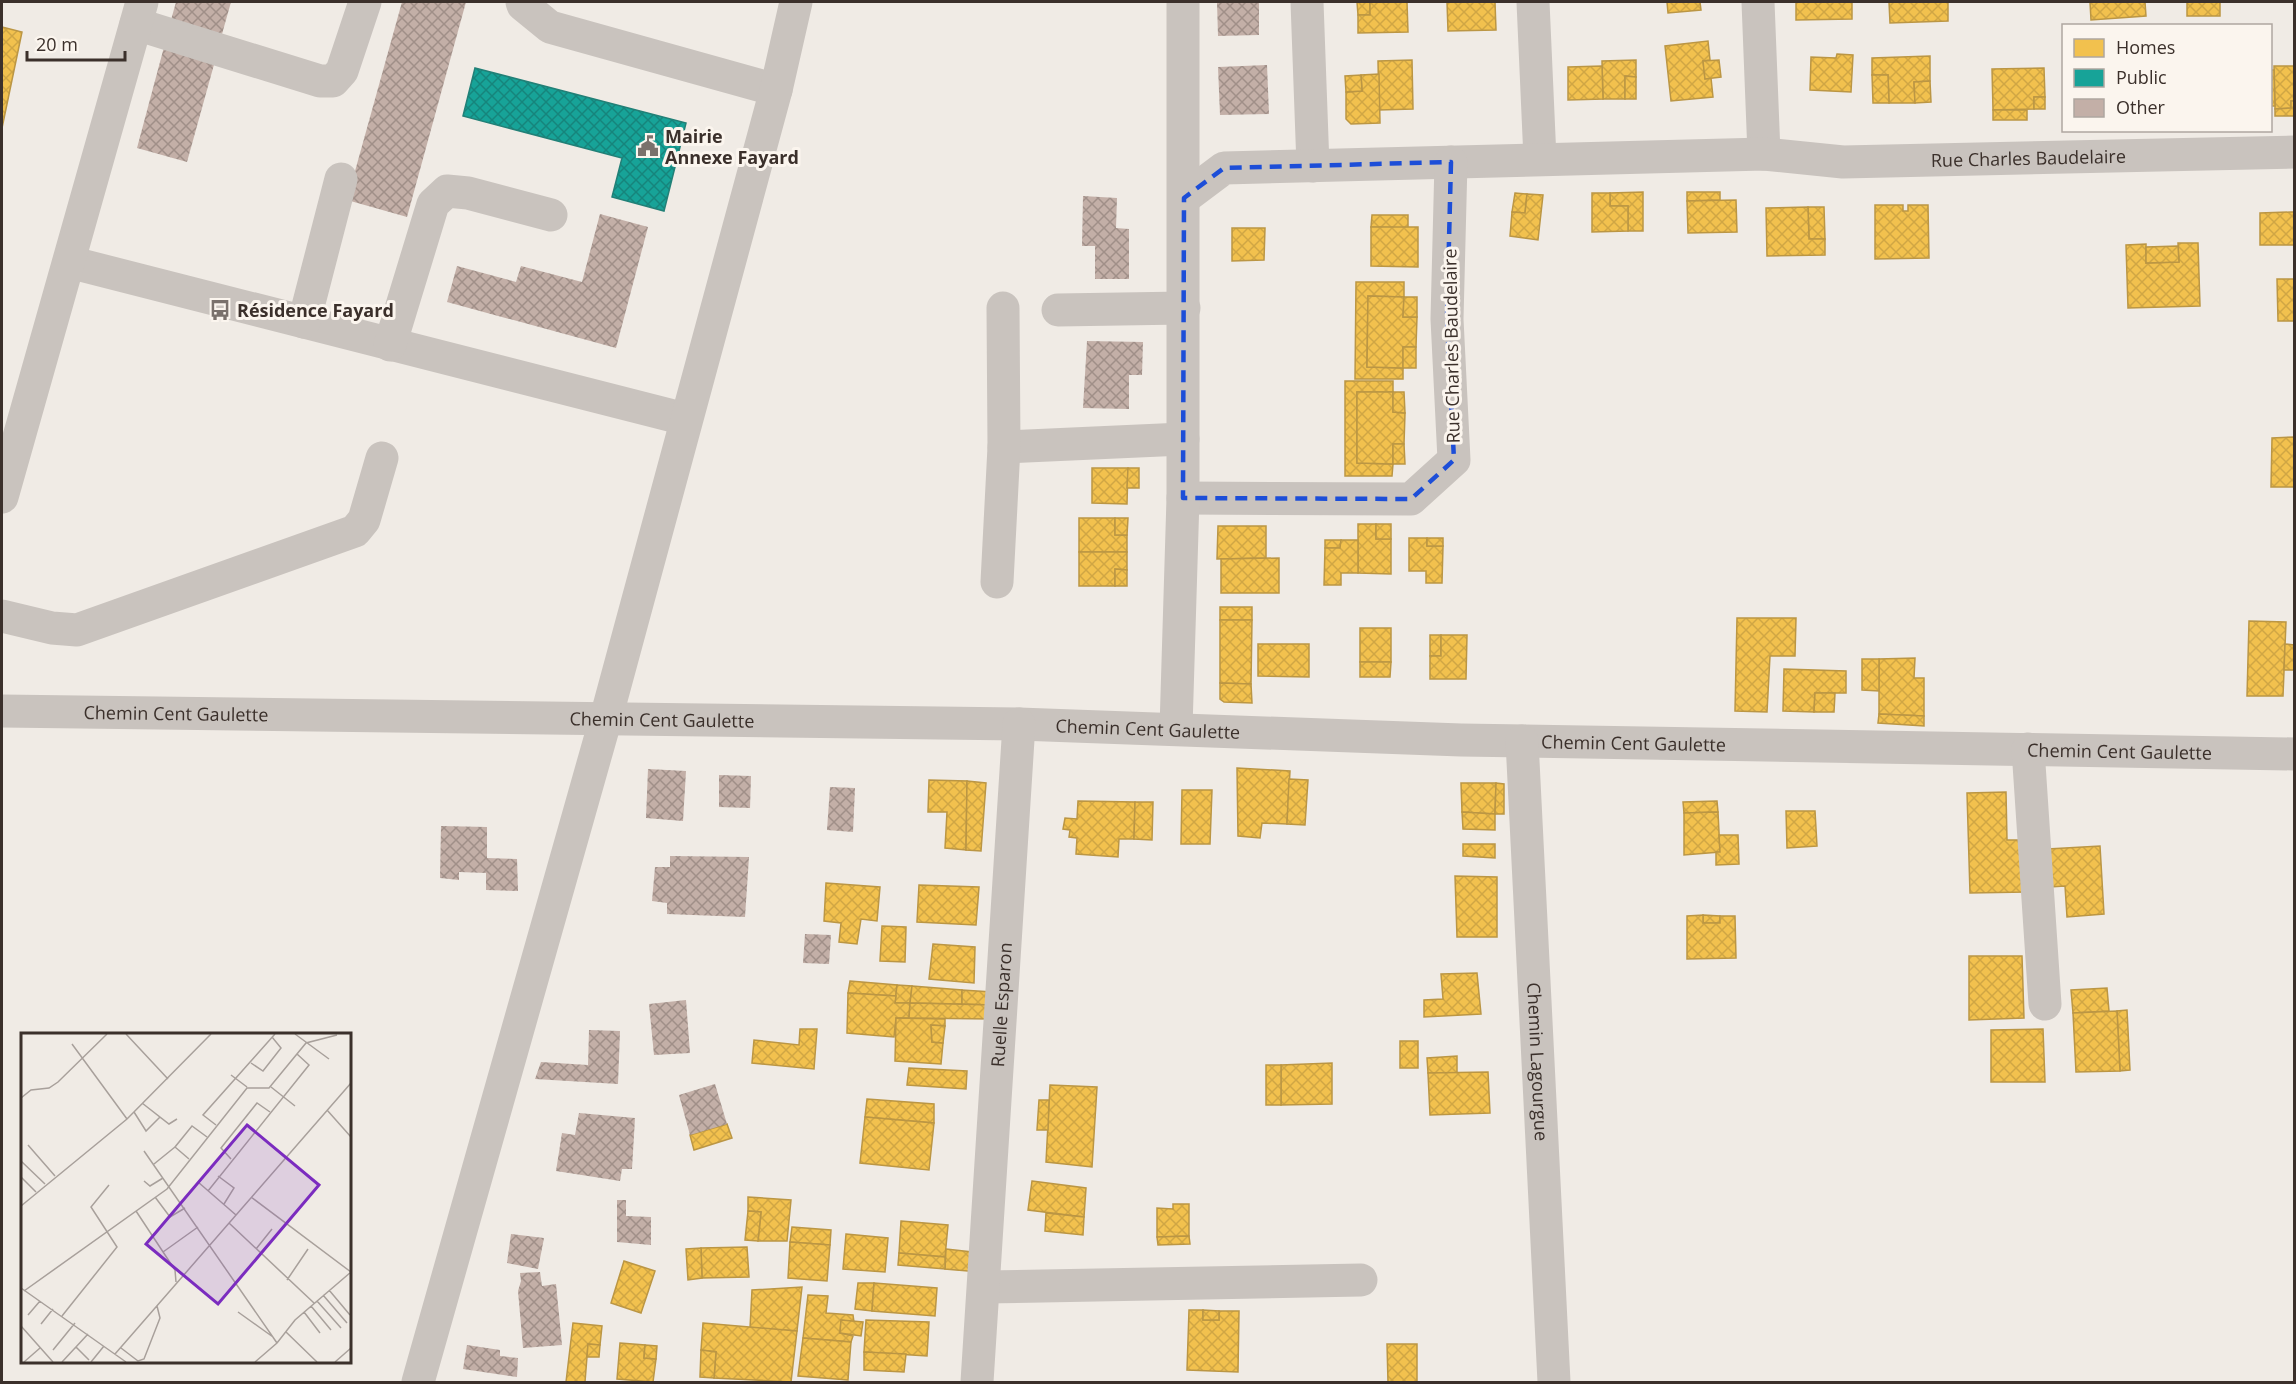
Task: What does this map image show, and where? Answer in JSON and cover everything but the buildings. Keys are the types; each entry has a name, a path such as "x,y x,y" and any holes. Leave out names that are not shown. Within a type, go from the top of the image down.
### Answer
{"street":[{"path":"2,497 139,13 320,81 333,81 342,71 365,2"},
{"path":"522,2 550,27 776,90"},
{"path":"418,1383 606,718 776,90 796,2"},
{"path":"1176,728 1183,498 1183,2"},
{"path":"1307,2 1313,166"},
{"path":"1533,2 1540,159"},
{"path":"1758,2 1764,154"},
{"name":"Rue Charles Baudelaire","path":"1184,198 1224,168 1764,154 1843,162 2295,152"},
{"name":"Rue Charles Baudelaire","path":"1183,498 1411,499 1454,460 1447,320 1451,162"},
{"path":"304,322 341,179"},
{"path":"390,345 433,204 447,191 468,193 551,214"},
{"path":"69,262 685,420"},
{"path":"997,582 1004,447 1004,308"},
{"path":"1058,310 1184,308"},
{"path":"1004,447 1183,439"},
{"path":"2,616 52,628 77,630 355,531 364,520 382,458"},
{"name":"Chemin Cent Gaulette","path":"2,711 1019,724 1522,741 2295,753"},
{"name":"Ruelle Esparon","path":"977,1383 985,1287 1019,724"},
{"name":"Chemin Lagourgue","path":"1522,741 1554,1383"},
{"path":"2028,749 2045,1004"},
{"path":"985,1287 1361,1280"}],"highlighted area":[{"path":"1451,162 1447,319 1454,460 1411,499 1183,498 1184,198 1224,168"}],"place":[{"name":"Mairie Annexe Fayard","path":"648,146"},
{"name":"Résidence Fayard","path":"220,310"}]}
